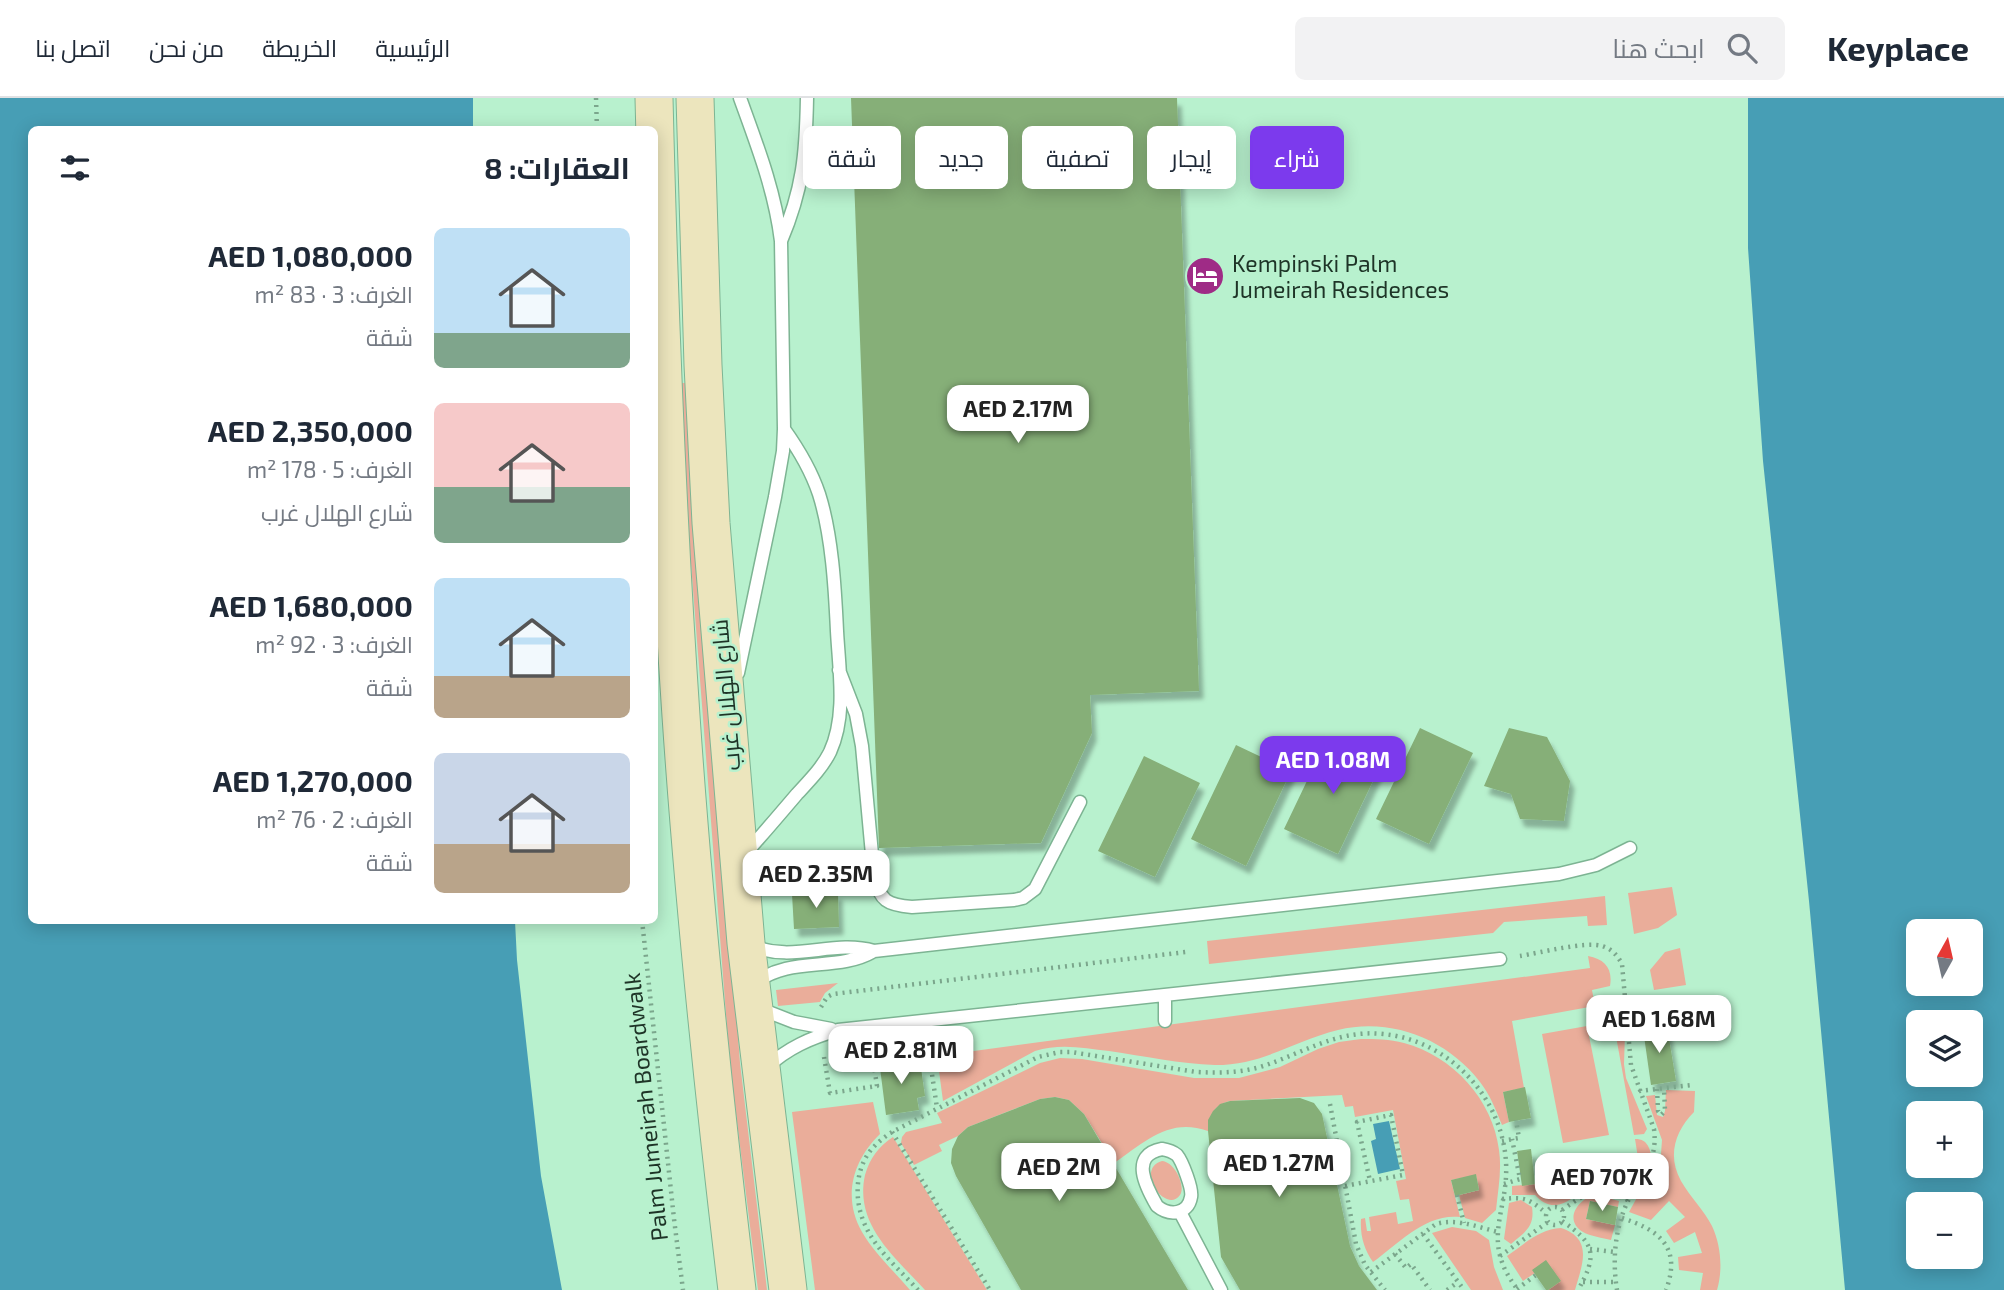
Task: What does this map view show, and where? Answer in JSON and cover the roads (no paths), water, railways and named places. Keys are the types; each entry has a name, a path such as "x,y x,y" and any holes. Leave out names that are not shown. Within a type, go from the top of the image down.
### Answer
{"main road":[{"name":"شارع الهلال غرب","path":"654,98 655,126"},
{"name":"شارع الهلال غرب","path":"695,98 709,497 738,863 788,1290"},
{"name":"شارع الهلال غرب","path":"658,229 663,393 681,715 708,1034 737,1290"}],"lane":[{"path":"727,721 775,497 784,429 781,241 772,190 740,98"},
{"path":"781,241 803,171 807,98"},
{"path":"738,863 830,752 837,733 840,712 835,589 826,521 811,472 784,429"},
{"path":"839,670 856,714 864,760 874,876 878,892 886,902 912,907 1023,898 1035,889 1080,802"},
{"path":"746,943 771,952 785,953 849,947 874,951 1559,874 1596,865 1630,848"},
{"path":"838,1030 794,1022 752,995 773,971 786,967 850,961 874,951"},
{"path":"761,1072 796,1045 838,1030 1500,959"},
{"path":"1165,995 1165,1021"},
{"path":"1162,1135 1162,1149"},
{"path":"1162,1149 1169,1150 1179,1158 1192,1191 1189,1204 1180,1212 1167,1212 1157,1206 1142,1172 1144,1159 1149,1153 1162,1149"},
{"path":"1180,1212 1222,1290"}],"water":[{"path":"0,98 473,98 473,126 28,126 28,924 515,924 541,1176 562,1290 0,1290"},
{"path":"1748,98 2004,98 2004,1290 1845,1290 1809,901 1763,461 1748,248"},
{"path":"1389,1121 1400,1169 1378,1174 1371,1141 1376,1139 1373,1124"}],"place":[{"name":"Kempinski Palm Jumeirah Residences","path":"1205,276"}]}
